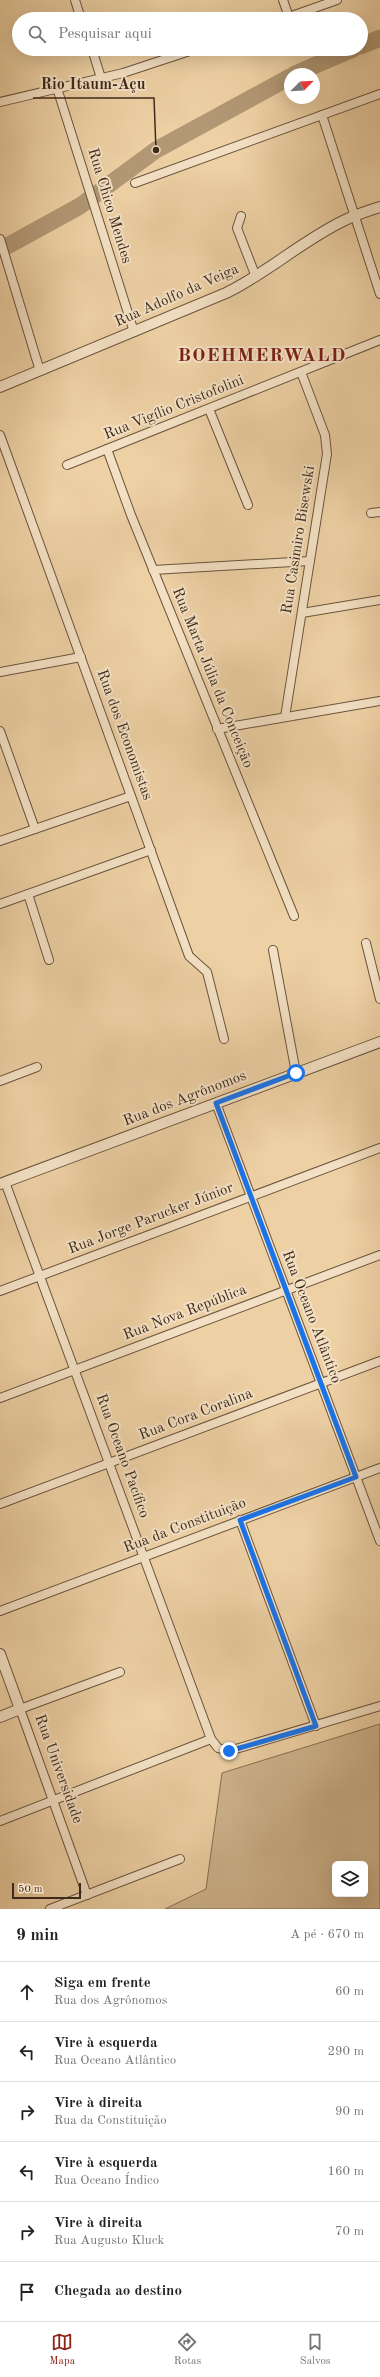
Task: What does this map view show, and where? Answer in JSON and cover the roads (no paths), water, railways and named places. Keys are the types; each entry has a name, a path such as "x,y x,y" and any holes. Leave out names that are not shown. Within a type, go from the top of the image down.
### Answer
{"street":[{"path":"75,0 79,12"},
{"path":"283,0 285,12"},
{"path":"303,12 337,0"},
{"path":"94,56 101,78"},
{"path":"0,102 138,69 176,56"},
{"name":"Rua Chico Mendes","path":"57,88 134,332"},
{"path":"135,183 380,94"},
{"path":"322,115 356,215 380,294"},
{"name":"Rua Adolfo da Veiga","path":"0,387 205,303 256,277 329,228 356,215 380,207"},
{"path":"241,216 237,228 256,277"},
{"path":"0,240 40,371"},
{"name":"Rua Vigílio Cristofolini","path":"67,465 380,340"},
{"name":"Rua Casimiro Bisewski","path":"285,717 328,448 325,435 301,372"},
{"path":"209,409 248,504"},
{"name":"Rua dos Economistas","path":"0,435 189,956 207,972 224,1039"},
{"name":"Rua Marta Júlia da Conceição","path":"107,450 153,570 294,916"},
{"path":"153,570 310,561"},
{"path":"302,613 380,600"},
{"path":"0,672 81,657"},
{"path":"217,729 380,701"},
{"path":"0,731 35,829"},
{"path":"0,841 131,796"},
{"path":"0,904 151,850"},
{"path":"28,894 49,960"},
{"path":"366,943 380,999"},
{"path":"273,950 296,1073"},
{"name":"Rua dos Agrônomos","path":"3,1183 380,1042"},
{"path":"0,1081 38,1067"},
{"name":"Rua Oceano Atlântico","path":"216,1103 380,1541"},
{"name":"Rua Jorge Parucker Júnior","path":"0,1291 380,1148"},
{"name":"Rua Oceano Pacífico","path":"3,1183 40,1276 212,1739"},
{"name":"Rua Nova República","path":"0,1398 380,1255"},
{"name":"Rua Cora Coralina","path":"0,1504 380,1361"},
{"name":"Rua da Constituição","path":"0,1611 380,1468"},
{"path":"240,1520 316,1726"},
{"name":"Rua Universidade","path":"0,1654 87,1895"},
{"path":"0,1717 120,1672"},
{"path":"0,1821 212,1739 218,1748 229,1751 380,1706"},
{"path":"50,1909 180,1859"}],"waterway":[{"path":"368,43 380,38"},
{"path":"309,68 337,56"},
{"path":"0,250 80,206 156,150 284,80"}],"place":[{"name":"Rio Itaum-Açu","path":"156,150"}],"district":[{"name":"BOEHMERWALD","path":"262,356"}]}
